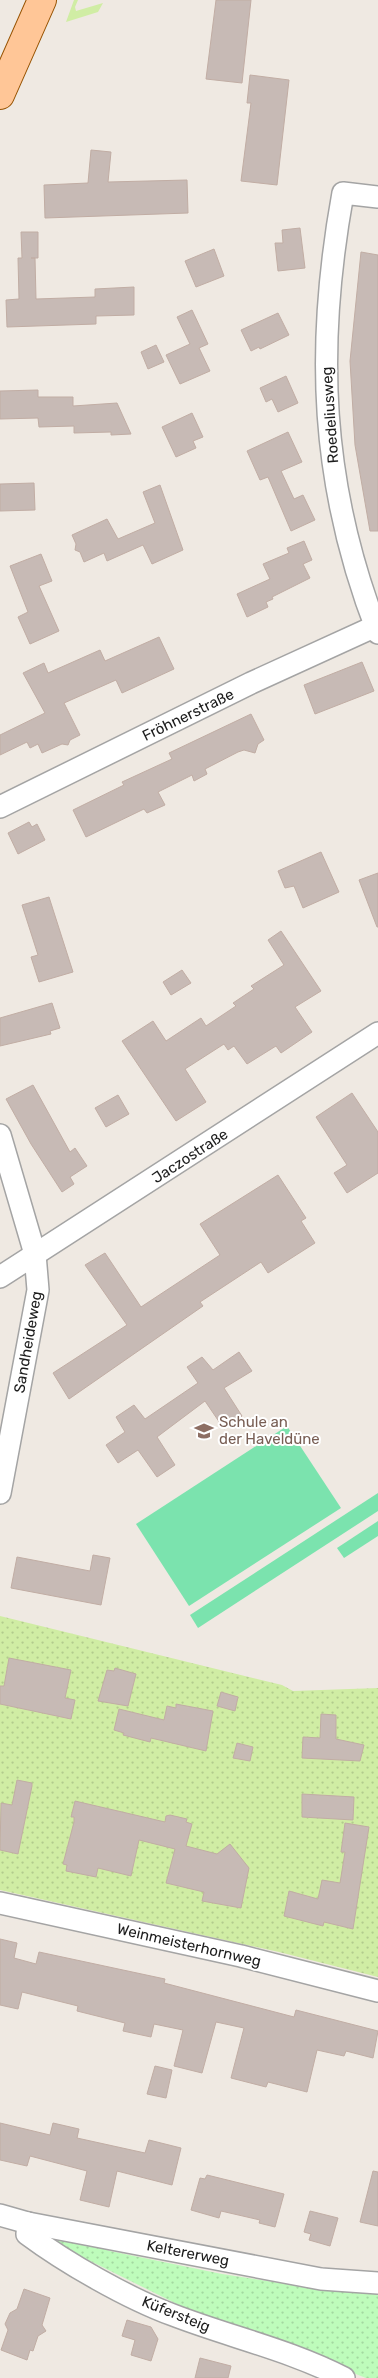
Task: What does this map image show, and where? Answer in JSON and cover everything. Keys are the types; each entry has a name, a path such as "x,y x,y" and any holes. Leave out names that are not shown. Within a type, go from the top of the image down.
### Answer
{"main road":[{"path":"0,96 42,0"}],"street":[{"name":"Roedeliusweg","path":"377,628 362,593 349,548 334,477 328,430 326,373 329,290 343,193 378,197"},
{"name":"Fröhnerstraße","path":"0,806 251,684 377,628"},
{"name":"Jaczostraße","path":"0,1277 378,1033"},
{"name":"Sandheideweg","path":"0,1135 35,1254 38,1290 0,1493"},
{"name":"Weinmeisterhornweg","path":"0,1903 241,1956 378,1991"},
{"name":"Keltererweg","path":"0,2215 28,2223 321,2279 378,2283"},
{"name":"Küfersteig","path":"28,2223 26,2234 50,2252 130,2295 172,2315 276,2349 344,2378"}],"green space":[{"path":"74,0 78,0 75,7 76,11 103,3 98,12 66,22"},
{"path":"287,1426 341,1508 189,1606 136,1524"},
{"path":"378,1493 378,1511 198,1628 190,1615"},
{"path":"378,1521 378,1536 344,1558 337,1548"},
{"path":"0,1616 282,1685 293,1691 378,1688 378,1977 279,1952 0,1890"},
{"path":"50,2235 78,2240 110,2251 222,2274 332,2291 378,2292 378,2378 366,2378 181,2306 70,2251"}],"building":[{"path":"216,0 251,0 242,83 206,79"},
{"path":"250,75 289,80 277,185 241,181 251,103 247,103"},
{"path":"91,150 111,152 108,182 187,180 188,213 45,218 44,185 88,183"},
{"path":"300,228 305,268 278,271 275,243 283,243 282,230"},
{"path":"21,232 38,232 38,258 35,258 36,299 95,297 95,289 134,287 134,315 96,316 96,324 7,327 6,300 19,299 18,258 22,258"},
{"path":"214,249 224,276 196,287 185,261"},
{"path":"361,252 378,255 378,531 370,531 355,445 350,361"},
{"path":"192,310 208,344 199,348 210,371 180,384 166,355 190,344 177,317"},
{"path":"278,313 289,335 260,349 259,347 251,351 241,330"},
{"path":"156,345 164,362 148,369 141,352"},
{"path":"286,376 298,403 278,412 272,399 266,402 260,388"},
{"path":"38,390 38,397 73,397 73,406 117,403 131,434 111,435 111,432 74,433 74,426 39,427 38,418 0,419 0,391"},
{"path":"192,413 203,437 193,441 196,448 176,457 162,427"},
{"path":"288,432 302,462 281,471 294,499 303,495 315,520 291,531 268,477 260,480 247,451"},
{"path":"34,483 35,510 0,511 0,484"},
{"path":"160,485 183,550 152,564 143,545 107,561 104,553 84,562 80,552 75,550 76,544 72,535 107,519 118,539 155,523 143,492"},
{"path":"304,541 312,560 303,564 310,578 272,597 273,599 266,602 268,607 247,617 237,594 270,579 263,564 289,553 287,548"},
{"path":"41,554 52,581 39,586 59,631 30,644 18,617 28,612 10,566"},
{"path":"159,637 174,669 122,693 116,680 64,703 80,735 70,740 68,745 62,744 42,753 38,744 30,748 27,742 0,755 0,735 45,713 23,673 44,663 48,673 100,650 105,661"},
{"path":"362,662 374,691 315,714 304,685"},
{"path":"251,714 264,740 258,744 255,753 244,750 238,752 205,769 207,774 194,781 192,775 158,792 165,805 147,813 144,809 86,837 73,810 124,785 122,782 172,759 169,753"},
{"path":"29,822 32,827 37,824 45,840 18,854 8,833"},
{"path":"321,852 339,892 303,908 294,886 285,888 278,871"},
{"path":"378,873 378,927 377,927 359,880"},
{"path":"49,897 73,972 39,982 31,957 38,955 22,905"},
{"path":"281,931 321,991 295,1007 312,1032 281,1053 276,1046 247,1064 234,1046 228,1050 224,1044 185,1069 206,1102 176,1121 122,1041 153,1021 166,1041 201,1018 206,1026 236,1006 233,1003 254,989 251,986 284,965 268,940"},
{"path":"182,970 191,983 171,995 163,982"},
{"path":"52,1003 60,1028 50,1031 51,1034 0,1046 0,1018"},
{"path":"33,1085 70,1152 75,1148 87,1166 70,1177 74,1184 62,1192 31,1144 6,1099"},
{"path":"352,1093 378,1132 378,1173 347,1193 334,1173 347,1165 316,1117"},
{"path":"118,1095 129,1114 106,1127 95,1108"},
{"path":"278,1175 306,1218 301,1221 315,1243 268,1273 261,1262 200,1302 203,1306 69,1399 53,1373 127,1325 85,1265 105,1253 141,1307 220,1255 200,1224"},
{"path":"239,1352 252,1371 224,1388 242,1416 224,1429 205,1401 157,1437 175,1465 157,1477 138,1450 118,1463 106,1445 125,1432 116,1417 134,1405 145,1419 198,1383 187,1367 202,1357 213,1370"},
{"path":"93,1555 110,1558 101,1605 11,1588 17,1557 90,1571"},
{"path":"9,1658 71,1670 65,1698 75,1700 71,1719 0,1704 0,1686 4,1686"},
{"path":"115,1668 136,1674 128,1706 98,1701 107,1670 114,1671"},
{"path":"221,1692 238,1697 235,1711 217,1706"},
{"path":"176,1704 213,1711 206,1751 151,1738 150,1742 123,1735 124,1733 114,1730 119,1709 164,1720 167,1706 176,1708"},
{"path":"321,1714 336,1715 336,1739 364,1745 360,1761 302,1758 303,1737 320,1738"},
{"path":"237,1743 253,1747 250,1761 233,1758"},
{"path":"17,1780 32,1783 18,1854 0,1850 1,1803 12,1805"},
{"path":"302,1794 354,1797 353,1820 302,1817"},
{"path":"75,1801 165,1822 166,1816 170,1815 187,1819 186,1822 192,1824 186,1846 217,1854 230,1844 249,1868 241,1908 202,1901 204,1892 166,1883 175,1849 139,1840 131,1876 98,1868 96,1877 66,1871 67,1865 63,1864 74,1822 74,1817 71,1817"},
{"path":"345,1823 369,1827 353,1929 324,1922 323,1926 284,1916 289,1891 318,1899 322,1880 340,1883 345,1852 341,1852"},
{"path":"0,1939 17,1943 14,1958 36,1964 39,1952 165,1979 164,1983 294,2017 296,2010 378,2031 373,2058 346,2051 344,2056 317,2050 307,2092 268,2082 266,2087 231,2078 244,2028 216,2022 202,2073 174,2066 183,2030 154,2024 151,2037 123,2031 125,2023 77,2011 78,2006 22,1992 18,2009 0,2005"},
{"path":"155,2066 172,2070 166,2098 147,2094"},
{"path":"0,2123 50,2135 53,2123 79,2129 77,2138 145,2153 149,2140 181,2148 172,2185 117,2171 109,2207 80,2200 87,2171 30,2156 27,2166 0,2160"},
{"path":"373,2171 378,2172 378,2226 360,2222"},
{"path":"207,2175 284,2194 275,2227 259,2223 260,2220 221,2211 219,2218 191,2210 200,2178 205,2179"},
{"path":"310,2211 338,2218 330,2246 309,2240 311,2234 304,2232"},
{"path":"24,2289 50,2298 42,2325 46,2331 38,2336 33,2351 30,2350 27,2360 1,2350 8,2330 5,2324 10,2313 17,2309"},
{"path":"127,2320 151,2327 158,2339 151,2361 131,2355 135,2340 122,2336"},
{"path":"200,2358 231,2366 228,2378 195,2378"}],"place":[{"name":"Schule an der Haveldüne","path":"204,1431"}]}
